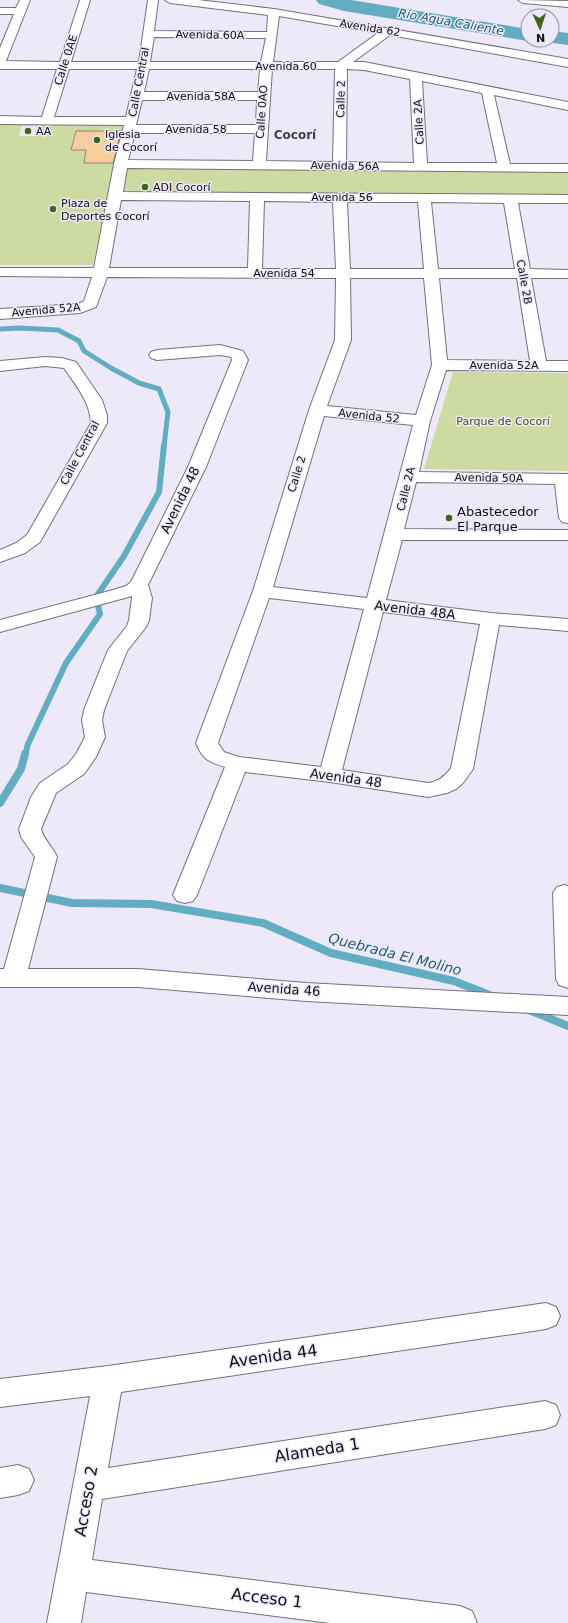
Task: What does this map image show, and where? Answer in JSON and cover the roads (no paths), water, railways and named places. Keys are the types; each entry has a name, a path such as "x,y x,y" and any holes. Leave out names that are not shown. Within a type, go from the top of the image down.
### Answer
{"street":[{"path":"0,63 5,38 21,11 25,0"},
{"name":"Calle 0AE","path":"47,120 85,0"},
{"name":"Calle Central","path":"91,304 100,272 121,164 138,96 144,66 153,0"},
{"name":"Avenida 62","path":"170,0 274,12 568,63"},
{"path":"523,0 568,4"},
{"path":"0,11 21,11"},
{"name":"Calle 0AO","path":"259,165 266,66 272,36 274,12"},
{"name":"Calle 2","path":"339,166 341,66 388,31"},
{"name":"Avenida 60A","path":"148,34 272,36"},
{"name":"Avenida 60","path":"0,63 144,66 364,66 568,106"},
{"name":"Calle 2A","path":"416,77 421,167"},
{"path":"487,90 504,168"},
{"name":"Avenida 58A","path":"138,96 264,96"},
{"name":"Avenida 58","path":"0,120 47,120 131,125 261,129"},
{"name":"Avenida 56A","path":"121,164 568,168"},
{"name":"Avenida 56","path":"115,196 568,199"},
{"path":"255,273 257,197"},
{"name":"Calle 2","path":"207,743 262,592 317,410 343,340 343,273 340,198"},
{"name":"Calle 2A","path":"330,775 409,477 422,422 440,365 424,198"},
{"name":"Calle 2B","path":"510,198 539,365"},
{"name":"Avenida 54","path":"0,272 568,274"},
{"name":"Avenida 52A","path":"0,314 80,308 91,304"},
{"name":"Avenida 48","path":"139,585 197,467 240,360 237,354 220,350 157,355"},
{"name":"Calle Central","path":"0,366 51,362 62,362 70,365 97,406 100,414 99,423 34,538 24,547 12,553 0,556"},
{"name":"Avenida 52A","path":"440,365 568,366"},
{"name":"Avenida 52","path":"317,410 422,422"},
{"name":"Avenida 50A","path":"409,477 565,479"},
{"path":"565,479 568,518"},
{"path":"394,534 568,536"},
{"path":"0,626 120,594 133,590 139,585 142,598 139,620 136,627 118,650 94,710 92,720 94,737 92,743 85,757 76,769 48,788 42,797 30,829 30,834 44,850 46,857 33,902 7,978"},
{"name":"Avenida 48A","path":"262,592 491,619 568,625"},
{"name":"Avenida 48","path":"207,743 210,751 216,757 237,764 330,775 428,790 439,789 447,786 462,769 491,619"},
{"path":"185,895 237,764"},
{"path":"565,893 568,979"},
{"name":"Avenida 46","path":"7,978 138,978 306,992 463,999 562,1006"},
{"name":"Avenida 44","path":"0,1393 108,1380 546,1316"},
{"name":"Acceso 2","path":"64,1623 108,1380"},
{"name":"Alameda 1","path":"89,1486 545,1415"},
{"name":"Acceso 1","path":"73,1574 460,1623"}],"waterway":[{"name":"Río Agua Caliente","path":"326,0 344,5 520,34"},
{"name":"Río Agua Caliente","path":"560,38 568,39"},
{"name":"Quebrada El Molino","path":"0,329 19,328 58,330 79,341 84,351 111,368 139,383 159,389 168,412 164,446"},
{"name":"Quebrada El Molino","path":"25,755 28,744 66,663 100,614 96,597 124,556 159,492 164,445"},
{"name":"Quebrada El Molino","path":"0,803 21,769 25,754"},
{"name":"Quebrada El Molino","path":"0,888 72,903 151,904 263,923 331,953 454,981 492,996"},
{"name":"Quebrada El Molino","path":"529,1010 568,1026"}],"place":[{"name":"AA","path":"28,131"},
{"name":"Iglesia de Cocorí","path":"97,140"},
{"name":"ADI Cocorí","path":"145,187"},
{"name":"Plaza de Deportes Cocorí","path":"53,209"},
{"name":"Abastecedor El Parque","path":"449,518"}],"district":[{"name":"Cocorí","path":"295,135"}],"park label":[{"name":"Parque de Cocorí","path":"503,421"}]}
